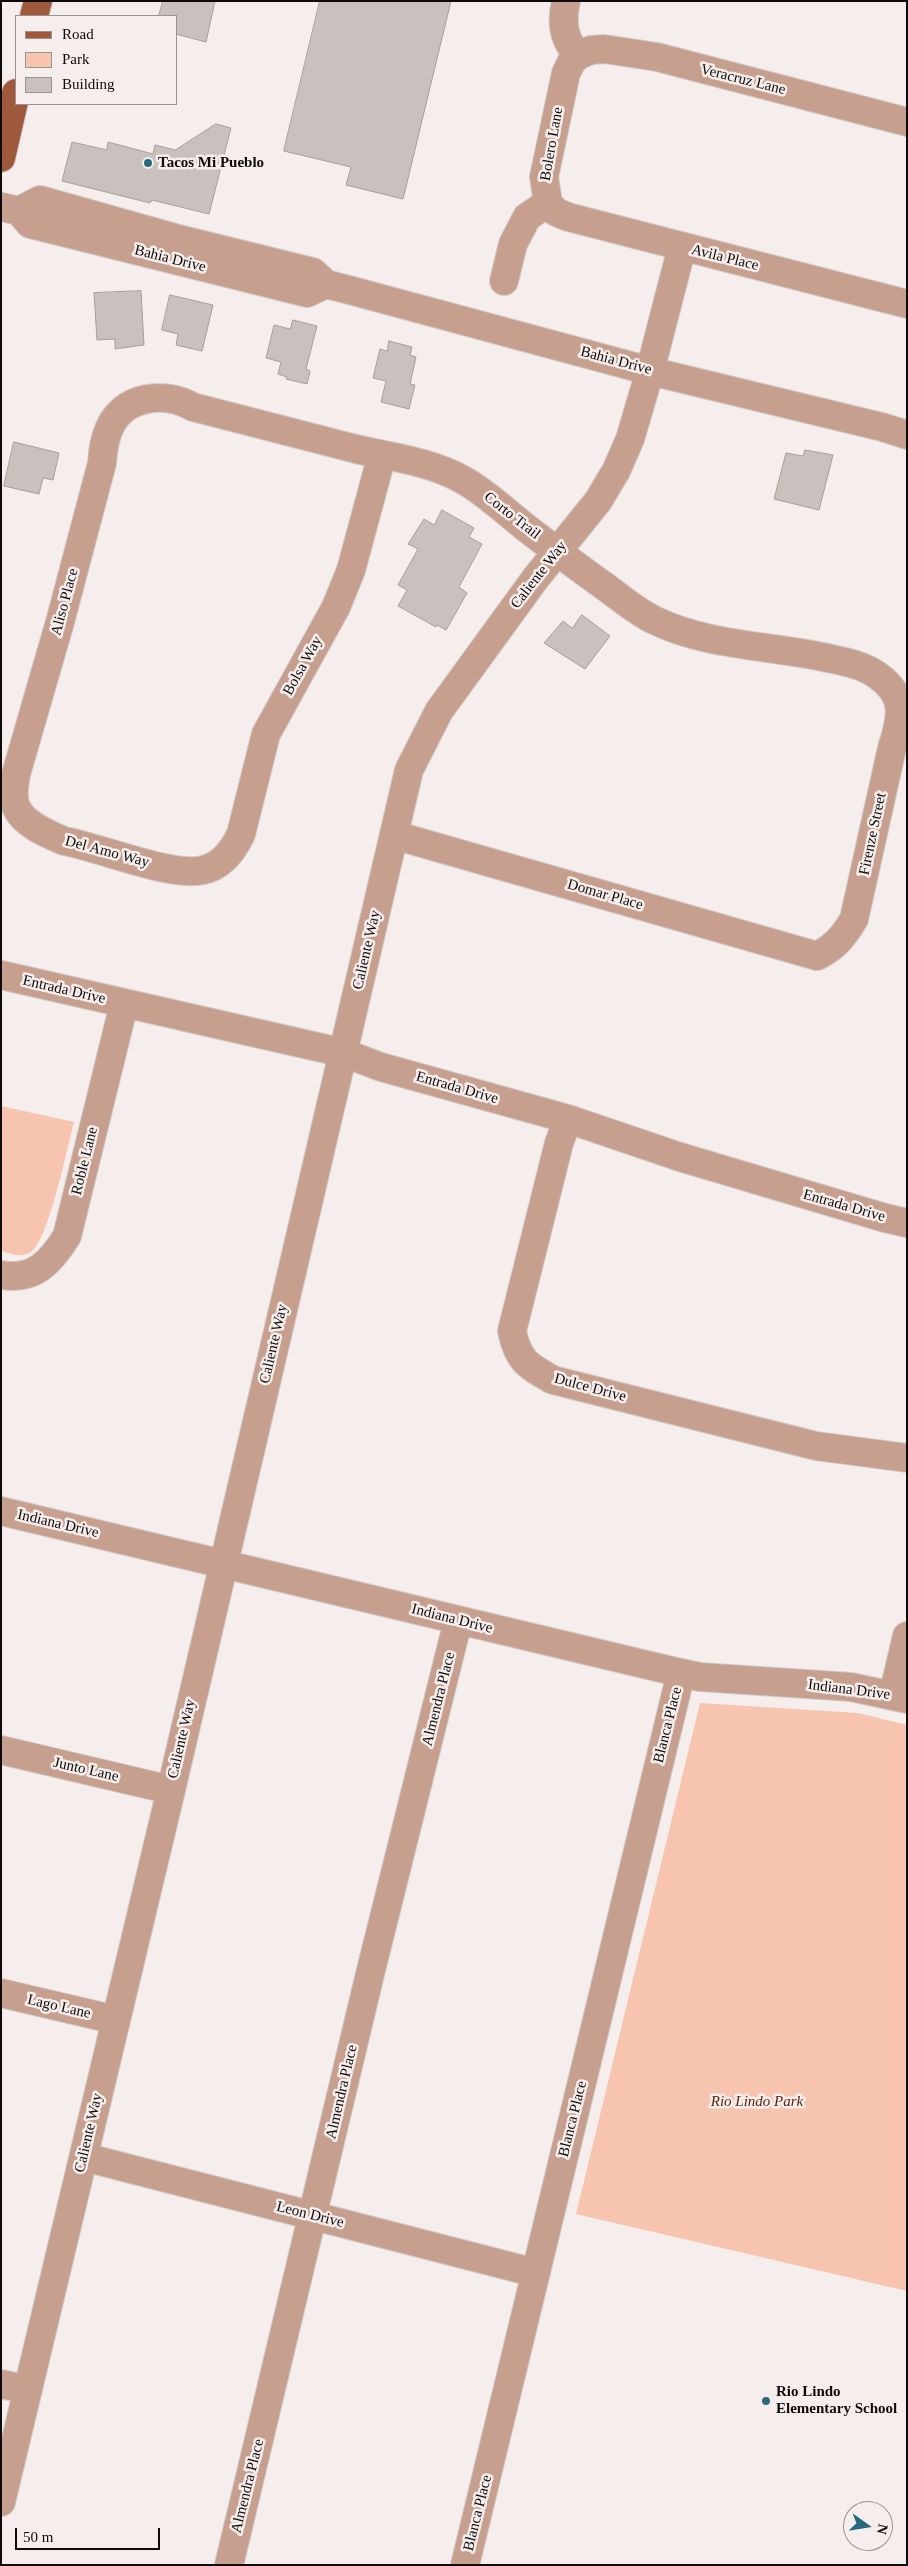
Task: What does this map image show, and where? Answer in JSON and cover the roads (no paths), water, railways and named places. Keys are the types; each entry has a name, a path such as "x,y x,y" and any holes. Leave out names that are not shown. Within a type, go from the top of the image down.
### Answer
{"main road":[{"path":"34,15 38,1"},
{"path":"1,158 15,97"}],"street":[{"path":"566,1 562,18 569,46 579,55"},
{"name":"Veracruz Lane","path":"579,55 591,50 604,49 657,58 907,122"},
{"name":"Bolero Lane","path":"504,281 513,244 527,217 548,203 544,178 566,73 572,61 579,55"},
{"name":"Bahia Drive","path":"10,209 40,200 175,238 231,250 312,272 326,284 650,371 882,427 907,435"},
{"name":"Avila Place","path":"548,203 556,212 568,217 907,304"},
{"name":"Bahia Drive","path":"10,209 30,224 307,293 326,284"},
{"path":"106,242 116,235 218,256 231,250"},
{"name":"Caliente Way","path":"1,2502 171,1790 222,1563 344,1053 409,770 439,711 556,552 598,501 616,471 630,438 650,371 682,247"},
{"name":"Corto Trail","path":"128,406 144,399 171,398 193,407 440,469 464,481 556,552 653,620 686,634 794,651 857,664 877,674 893,689 898,697"},
{"name":"Aliso Place","path":"15,804 18,765 60,622 102,463 104,444 109,427 128,406"},
{"name":"Bolsa Way","path":"211,868 224,860 235,846 241,834 266,734 340,598 351,570 382,454"},
{"name":"Firenze Street","path":"817,956 830,950 842,938 854,919 892,748 899,726 900,708 898,697"},
{"name":"Del Amo Way","path":"15,804 33,825 48,835 64,841 180,871 202,871 211,868"},
{"name":"Domar Place","path":"394,835 817,956"},
{"name":"Entrada Drive","path":"1,975 344,1053 381,1067 568,1119 680,1157 885,1218 907,1222"},
{"name":"Roble Lane","path":"1,1275 28,1275 42,1268 55,1255 67,1236 124,1004"},
{"name":"Dulce Drive","path":"568,1119 559,1143 512,1331 516,1348 528,1367 554,1380 816,1446 907,1458"},
{"name":"Indiana Drive","path":"1,1510 458,1621 700,1677 851,1688 900,1697"},
{"name":"Almendra Place","path":"229,2565 458,1621"},
{"path":"900,1697 907,1636"},
{"name":"Blanca Place","path":"465,2565 681,1673"},
{"name":"Junto Lane","path":"1,1750 171,1790"},
{"name":"Lago Lane","path":"1,1993 116,2020"},
{"name":"Leon Drive","path":"84,2157 536,2273"},
{"path":"1,2384 28,2390"}],"place":[{"name":"Tacos Mi Pueblo","path":"148,163"},
{"name":"Rio Lindo Elementary School","path":"766,2401"}],"park label":[{"name":"Rio Lindo Park","path":"757,2102"}]}
